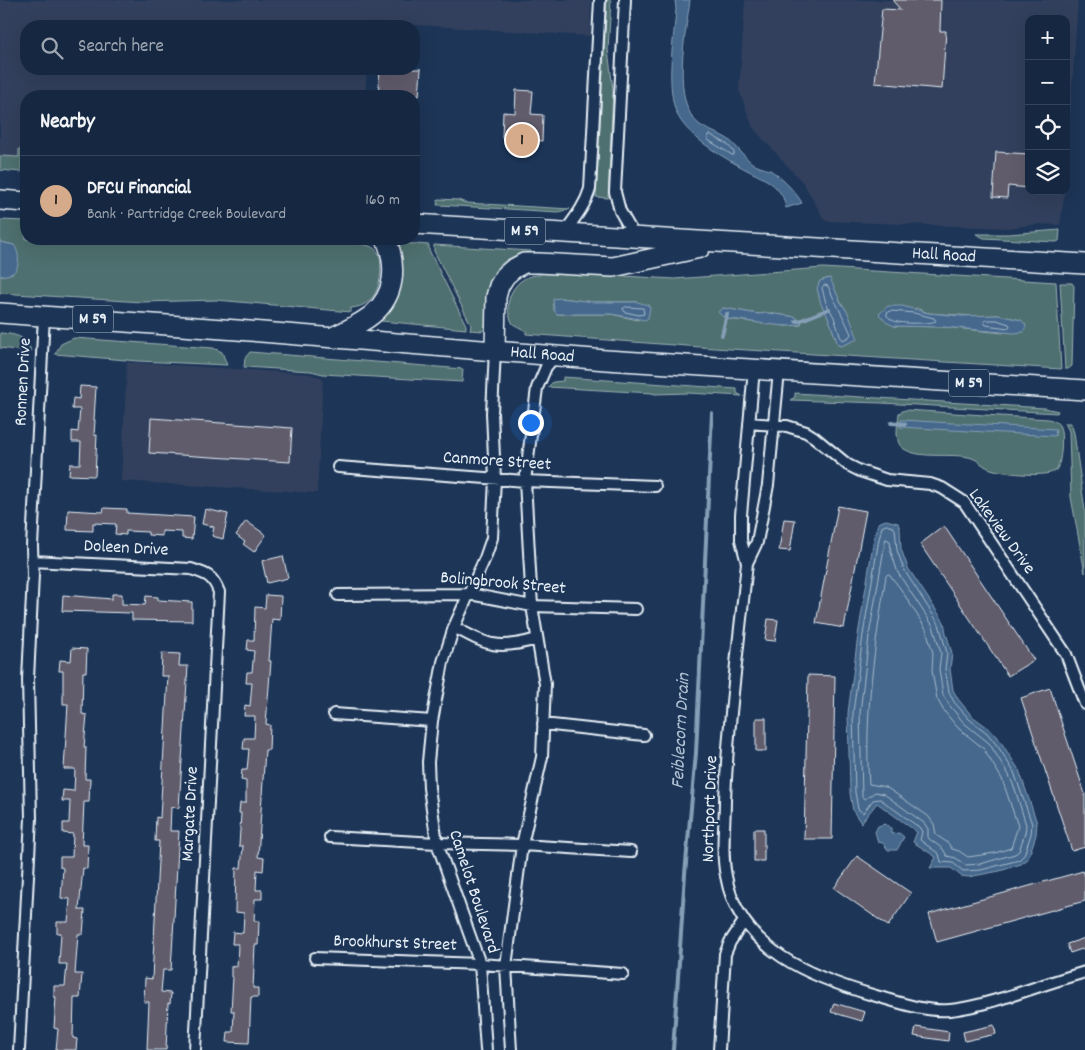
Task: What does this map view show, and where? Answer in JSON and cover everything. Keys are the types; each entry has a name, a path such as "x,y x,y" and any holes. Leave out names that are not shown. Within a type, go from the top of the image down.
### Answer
{"highway":[{"path":"0,200 20,202"},
{"name":"Hall Road","path":"420,224 1085,264"},
{"path":"495,350 496,297 499,286 513,268 524,263 613,267 720,243"},
{"path":"332,338 362,323 379,310 385,301 391,288 393,273 393,260 388,245"},
{"name":"Hall Road","path":"0,313 555,356 1085,390"}],"street":[{"path":"564,233 581,210 590,189 600,0"},
{"path":"625,0 615,192 620,212 635,237"},
{"name":"Ronnen Drive","path":"19,1050 31,818 28,680 32,546 44,316"},
{"name":"Camelot Boulevard","path":"486,1050 480,964 437,843 429,788 428,762 432,721 443,662 454,627 470,594 492,538 495,479 492,413 495,350"},
{"name":"Camelot Boulevard","path":"511,1050 506,966 522,844 542,757 545,684 532,606 525,481 537,388 546,367 555,356"},
{"name":"Northport Drive","path":"748,563 741,540 741,515 754,370"},
{"name":"Northport Drive","path":"779,371 775,425 764,510 757,542 748,563 729,737 724,854 726,877 734,903 744,921 758,939 786,961 855,990 892,1001 934,1010 965,1008 984,1004 1085,972"},
{"name":"Lakeview Drive","path":"749,423 797,428 814,437 848,465 860,471 887,480 930,484 948,491 964,502 1066,654 1085,704"},
{"name":"Canmore Street","path":"338,467 525,481 655,486"},
{"name":"Doleen Drive","path":"32,561 191,569 204,573 214,580"},
{"name":"Margate Drive","path":"195,1050 218,605 218,592 214,580"},
{"name":"Bolingbrook Street","path":"338,595 470,594 532,606 636,610"},
{"path":"454,627 477,640 492,645 506,646 537,639"},
{"path":"334,714 432,721"},
{"path":"543,724 644,735"},
{"path":"330,837 437,843 522,844 631,852"},
{"path":"719,1050 725,954 730,942 744,921"},
{"name":"Brookhurst Street","path":"315,958 480,964 623,974"}],"shaded area":[{"path":"0,0 591,0 590,36 420,25 420,20 20,20 20,75 367,75 365,90 20,90 20,172 0,170"},
{"path":"745,0 1078,0 1070,116 1070,15 1025,15 1025,195 1064,195 1060,225 1040,224 1009,228 825,221 804,184 753,128 739,90"},
{"path":"127,362 310,374 323,378 317,493 121,481"}],"green space":[{"path":"607,0 611,0 608,50 613,89 608,198 596,197"},
{"path":"19,149 20,172 0,170 0,156 19,157"},
{"path":"438,199 458,200 466,203 570,209 558,212 437,205"},
{"path":"0,220 20,221 20,245 366,245 376,250 380,256 381,274 373,297 360,306 351,308 351,312 217,300 142,302 0,293 0,276 12,273 14,245 0,242"},
{"path":"1060,230 1059,241 1056,242 984,238 976,234 1008,234"},
{"path":"429,245 429,250 466,325 466,329 381,321 394,305 401,284 402,260 399,246"},
{"path":"434,245 531,251 531,254 516,256 505,261 497,269 488,291 485,329 483,331 470,330 471,325 434,251"},
{"path":"823,268 1056,282 1061,369 714,348 526,334 526,331 513,324 509,316 508,307 512,291 523,279 540,275 541,271 674,279","holes":["829,278 848,313 835,338 819,296 818,286 820,281","560,298 594,302 637,302 638,320 611,314 557,314 553,304","723,308 758,314 768,313 796,317 801,325 786,326 727,319 720,314","916,308 928,313 974,316 998,315 1021,320 1003,333 944,327 894,326"]},
{"path":"1060,283 1072,283 1074,286 1072,366 1068,369 1065,369"},
{"path":"0,333 15,335 24,339 31,352 0,348"},
{"path":"74,338 213,348 222,352 227,365 138,361 55,354 61,344"},
{"path":"250,352 463,369 462,382 323,374 311,371 244,367 245,358"},
{"path":"563,377 737,389 737,393 742,396 688,393 655,394 548,387 553,382 563,381"},
{"path":"795,393 1045,408 1058,411 1057,413 790,400 795,397"},
{"path":"905,410 1052,420 1058,424 1061,431 1062,443 1059,463 1055,471 1049,473 1022,474 994,470 974,459 964,456 928,455 911,452 901,446 897,437 899,413"},
{"path":"1065,423 1071,423 1074,433 1085,511 1085,573 1071,497 1069,431"}],"water":[{"path":"675,0 690,0 682,66 685,101 691,115 703,127 728,139 752,163 770,170 779,176 802,203 786,208 782,196 774,186 705,145 679,119 672,97 671,85"},
{"path":"0,242 14,245 18,259 16,270 13,273 0,276"},
{"path":"830,278 840,301 848,313 858,339 841,346 838,345 829,319 821,304 817,288 820,281"},
{"path":"560,298 594,302 637,302 648,305 650,308 648,318 645,320 611,314 557,314 554,310 553,299"},
{"path":"888,306 902,306 928,313 962,316 998,315 1021,320 1026,325 1024,332 1014,333 944,327 894,326 886,322 879,314"},
{"path":"723,308 758,314 768,313 796,317 802,323 788,326 727,319 718,312"},
{"path":"901,420 1056,429 1055,436 900,427"},
{"path":"886,520 898,523 901,549 908,568 944,622 952,653 950,669 953,690 972,716 997,736 1019,770 1037,823 1036,835 1028,859 1021,864 1000,871 968,877 961,876 951,868 930,868 936,857 913,842 917,832 877,803 861,823 853,811 850,793 848,713 858,635 874,538 878,523"},
{"path":"885,824 891,828 891,834 899,833 904,837 897,850 888,850 883,843 878,842 875,832 878,826"}],"building":[{"path":"892,0 941,0 940,31 946,31 942,89 875,83 882,9 901,10"},
{"path":"421,69 419,90 378,90 380,75 420,75"},
{"path":"516,90 533,91 531,114 543,115 542,141 530,140 529,148 513,147 514,139 502,138 503,112 515,113"},
{"path":"996,152 1025,154 1025,188 1008,186 1007,198 993,197"},
{"path":"80,386 96,387 94,420 94,435 97,435 95,476 69,475 70,464 80,464 81,442 72,442 72,431 78,432 80,409 72,409 73,398 79,399"},
{"path":"151,418 292,428 290,462 149,453"},
{"path":"838,506 866,511 844,628 816,623"},
{"path":"104,508 127,509 127,513 194,517 192,539 182,538 182,532 162,531 162,536 148,535 148,532 126,531 126,535 115,534 116,524 93,523 93,531 67,530 68,510 103,512"},
{"path":"205,509 228,514 223,539 212,536 214,527 202,524"},
{"path":"784,519 795,520 790,551 779,550"},
{"path":"246,521 266,535 254,552 243,544 245,542 236,535"},
{"path":"944,526 1034,660 1008,676 920,544"},
{"path":"283,556 288,578 267,583 262,561"},
{"path":"112,594 122,594 122,604 145,605 146,596 158,597 158,600 192,602 192,621 132,620 132,613 62,611 63,595 112,599"},
{"path":"266,595 281,596 280,620 272,619 266,724 270,725 269,750 265,750 258,857 264,858 263,871 257,870 256,890 262,890 262,899 255,899 254,921 259,921 258,945 255,945 253,988 258,988 258,997 251,997 249,1043 227,1042 228,1032 233,1032 234,1011 231,1011 233,977 231,977 231,966 237,967 238,944 232,944 233,932 243,933 244,913 235,912 236,868 241,868 243,846 239,846 240,803 246,803 246,781 241,780 242,770 247,770 249,749 243,749 244,738 254,738 255,716 244,716 245,705 250,706 252,683 246,683 247,672 252,672 254,651 247,650 248,640 254,640 255,607 265,608"},
{"path":"768,619 778,620 775,641 765,640"},
{"path":"72,648 87,649 86,672 83,672 82,714 87,715 84,747 86,747 85,779 90,779 89,802 84,802 82,845 88,845 87,869 83,868 79,910 85,910 83,934 78,934 75,974 82,974 80,998 74,998 73,1038 77,1039 76,1050 56,1050 58,1029 54,1028 56,997 54,997 54,986 65,986 67,964 59,964 61,933 57,933 57,922 68,922 70,899 61,898 63,868 60,867 60,857 72,857 73,834 63,833 63,823 69,823 70,801 62,801 63,790 74,791 75,769 64,769 68,704 63,704 63,671 59,671 60,660 71,661"},
{"path":"162,653 180,654 179,666 188,666 179,808 171,807 170,831 179,831 171,970 163,970 161,992 171,993 170,1004 168,1003 166,1050 147,1050 149,1002 144,1002 145,978 152,979 159,841 155,841 156,817 160,818 168,676 161,676"},
{"path":"808,675 835,676 832,839 804,839"},
{"path":"1050,688 1085,794 1085,847 1072,851 1021,698"},
{"path":"756,718 766,718 766,751 756,751"},
{"path":"754,829 764,829 764,861 754,861"},
{"path":"857,856 911,893 888,926 834,888"},
{"path":"1083,871 1085,877 1085,901 937,942 929,914"},
{"path":"1085,938 1085,948 1070,953 1067,944"},
{"path":"834,1003 865,1012 862,1021 831,1012"},
{"path":"994,1025 996,1034 965,1041 963,1032"},
{"path":"916,1027 949,1032 948,1041 914,1036"}],"waterway":[{"name":"Feiblecorn Drain","path":"796,321 829,309"},
{"name":"Feiblecorn Drain","path":"722,335 727,314"},
{"name":"Feiblecorn Drain","path":"673,1050 685,874 696,753 712,413"},
{"path":"891,423 905,424"}],"place":[{"name":"DFCU Financial","path":"522,140"}]}
